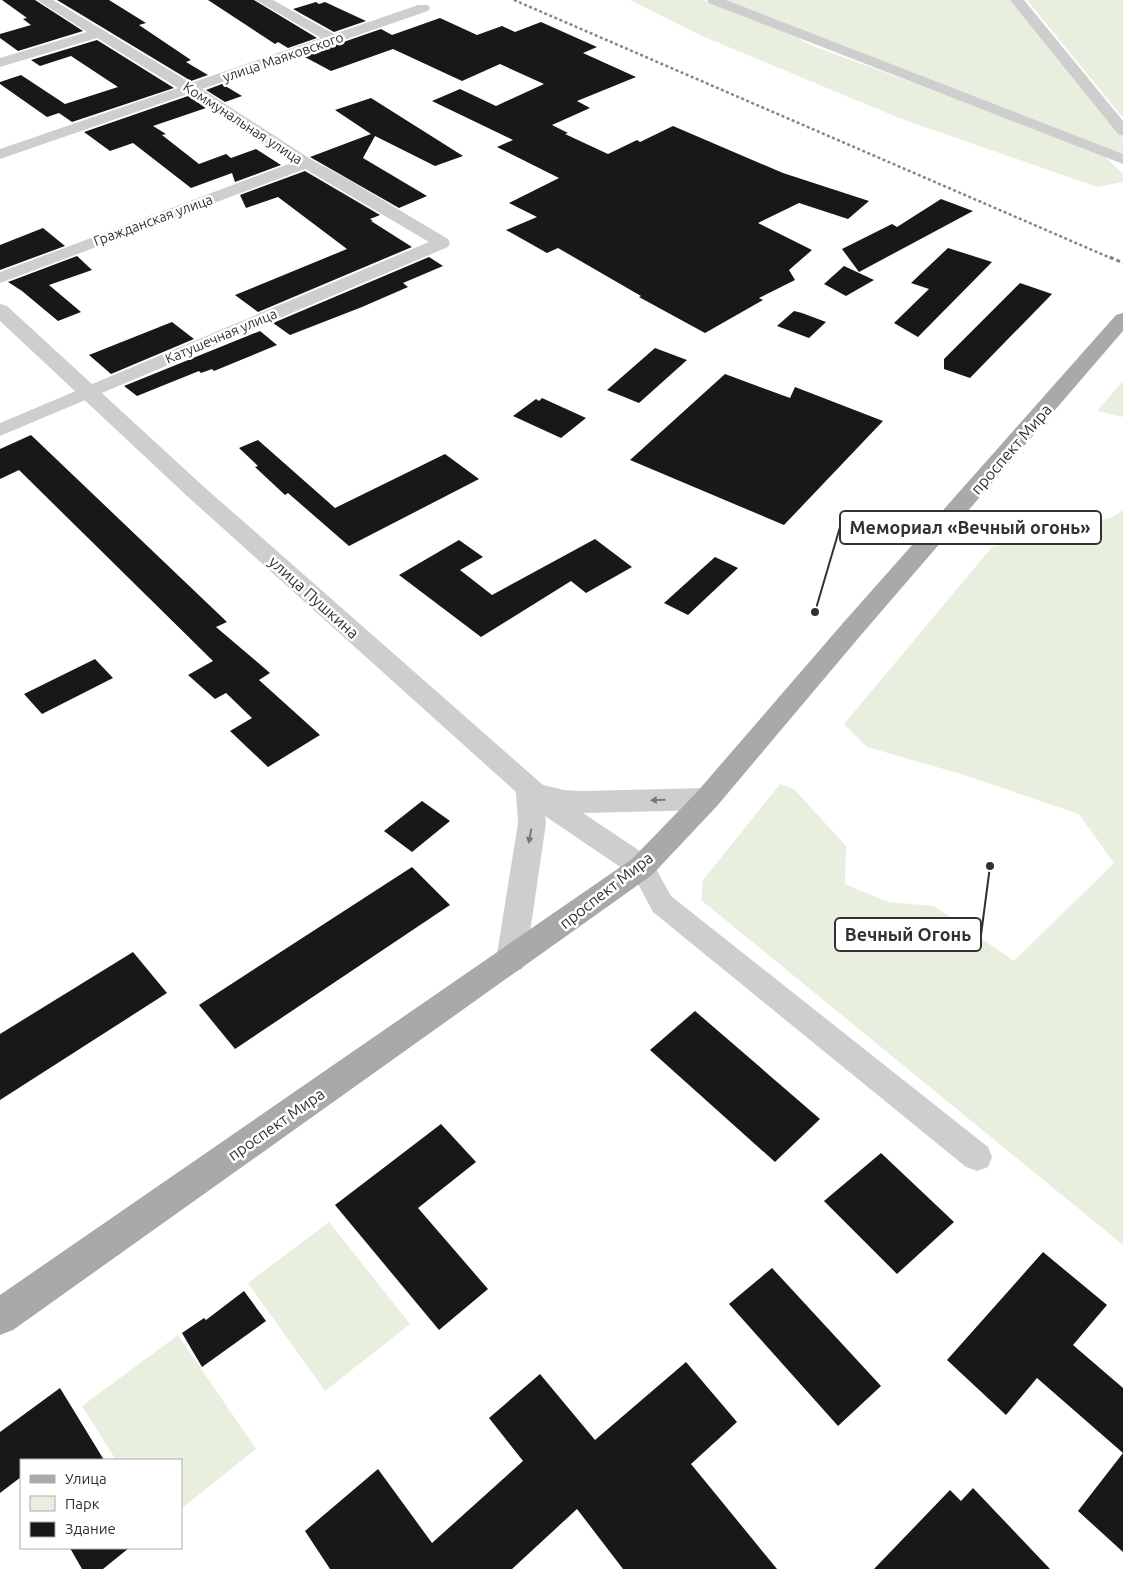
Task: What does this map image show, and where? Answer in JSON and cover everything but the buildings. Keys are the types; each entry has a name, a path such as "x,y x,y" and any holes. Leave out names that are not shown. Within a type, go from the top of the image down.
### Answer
{"main road":[{"name":"проспект Мира","path":"0,1317 642,867 707,799 852,629 1120,328"}],"street":[{"name":"Коммунальная улица","path":"44,0 191,89 306,163 343,183 442,243"},
{"path":"263,0 334,40"},
{"path":"714,0 1123,159"},
{"path":"1017,0 1123,131"},
{"name":"улица Маяковского","path":"0,154 423,8"},
{"path":"0,63 98,33"},
{"name":"Гражданская улица","path":"0,278 306,163"},
{"name":"Катушечная улица","path":"0,430 88,391 442,243"},
{"name":"улица Пушкина","path":"0,310 195,490 539,797 642,867"},
{"path":"511,960 532,823 529,788 564,801 707,799"},
{"path":"642,867 662,904 977,1156"}],"green space":[{"path":"630,0 704,0 784,30 813,46 1099,151 1123,174 1123,182 1097,187 899,118 702,36"},
{"path":"722,0 1012,0 1123,138 1123,156"},
{"path":"1027,0 1123,0 1123,118"},
{"path":"1123,381 1123,417 1097,411"},
{"path":"1123,510 1123,1245 701,900 703,880 780,784 794,789 846,846 845,884 888,902 934,906 1014,961 1114,863 1079,814 961,774 867,747 844,724 992,547 1041,537 1113,517"},
{"path":"329,1222 410,1324 325,1391 248,1283"},
{"path":"178,1335 256,1449 182,1508 182,1459 115,1459 82,1406"}],"railway":[{"path":"514,0 1113,259"},
{"path":"1110,257 1123,263"}],"place":[{"name":"Мемориал «Вечный огонь»","path":"815,612"},
{"name":"Вечный Огонь","path":"990,866"}]}
